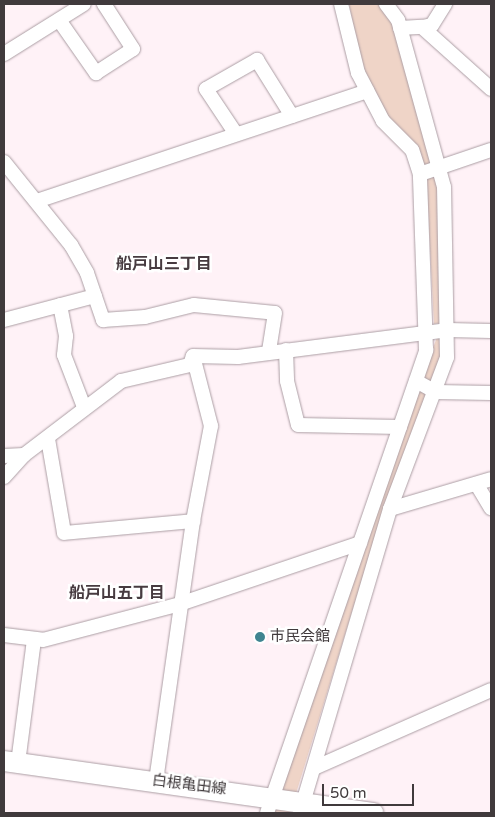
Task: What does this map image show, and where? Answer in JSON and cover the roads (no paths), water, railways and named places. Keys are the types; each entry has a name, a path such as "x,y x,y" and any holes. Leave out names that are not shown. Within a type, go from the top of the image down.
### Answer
{"main road":[{"name":"白根亀田線","path":"11,762 156,781 269,805 374,813"}],"street":[{"path":"4,54 84,4"},
{"path":"59,20 96,73 133,49 104,4"},
{"path":"269,805 416,381 428,332 420,174 412,150 383,120 358,73 341,4"},
{"path":"386,4 399,24 422,28 432,25 445,4"},
{"path":"302,808 390,509 436,392 447,356 448,330 439,168 392,4"},
{"path":"422,28 491,89"},
{"path":"236,134 206,89 256,60 292,116"},
{"path":"37,201 367,91"},
{"path":"420,174 491,150"},
{"path":"4,162 71,245 96,296 103,320 144,317 194,305 275,313 269,352"},
{"path":"4,320 96,296"},
{"path":"60,305 66,336 64,355 84,407"},
{"path":"194,356 269,352 448,330 491,331"},
{"path":"286,350 287,381 298,425 400,427"},
{"path":"4,477 24,455 48,439 84,407 121,381 190,365 194,356"},
{"path":"156,781 180,604 211,426 194,356"},
{"path":"416,381 436,392 491,393"},
{"path":"48,439 64,533 193,521"},
{"path":"4,456 24,455"},
{"path":"390,509 477,485 491,479"},
{"path":"477,485 491,508"},
{"path":"4,636 34,639 180,604 360,543"},
{"path":"11,762 34,639"},
{"path":"314,768 491,690"}],"place":[{"name":"市民会館","path":"260,637"}],"district":[{"name":"船戸山三丁目","path":"164,264"},
{"name":"船戸山五丁目","path":"117,593"}]}
